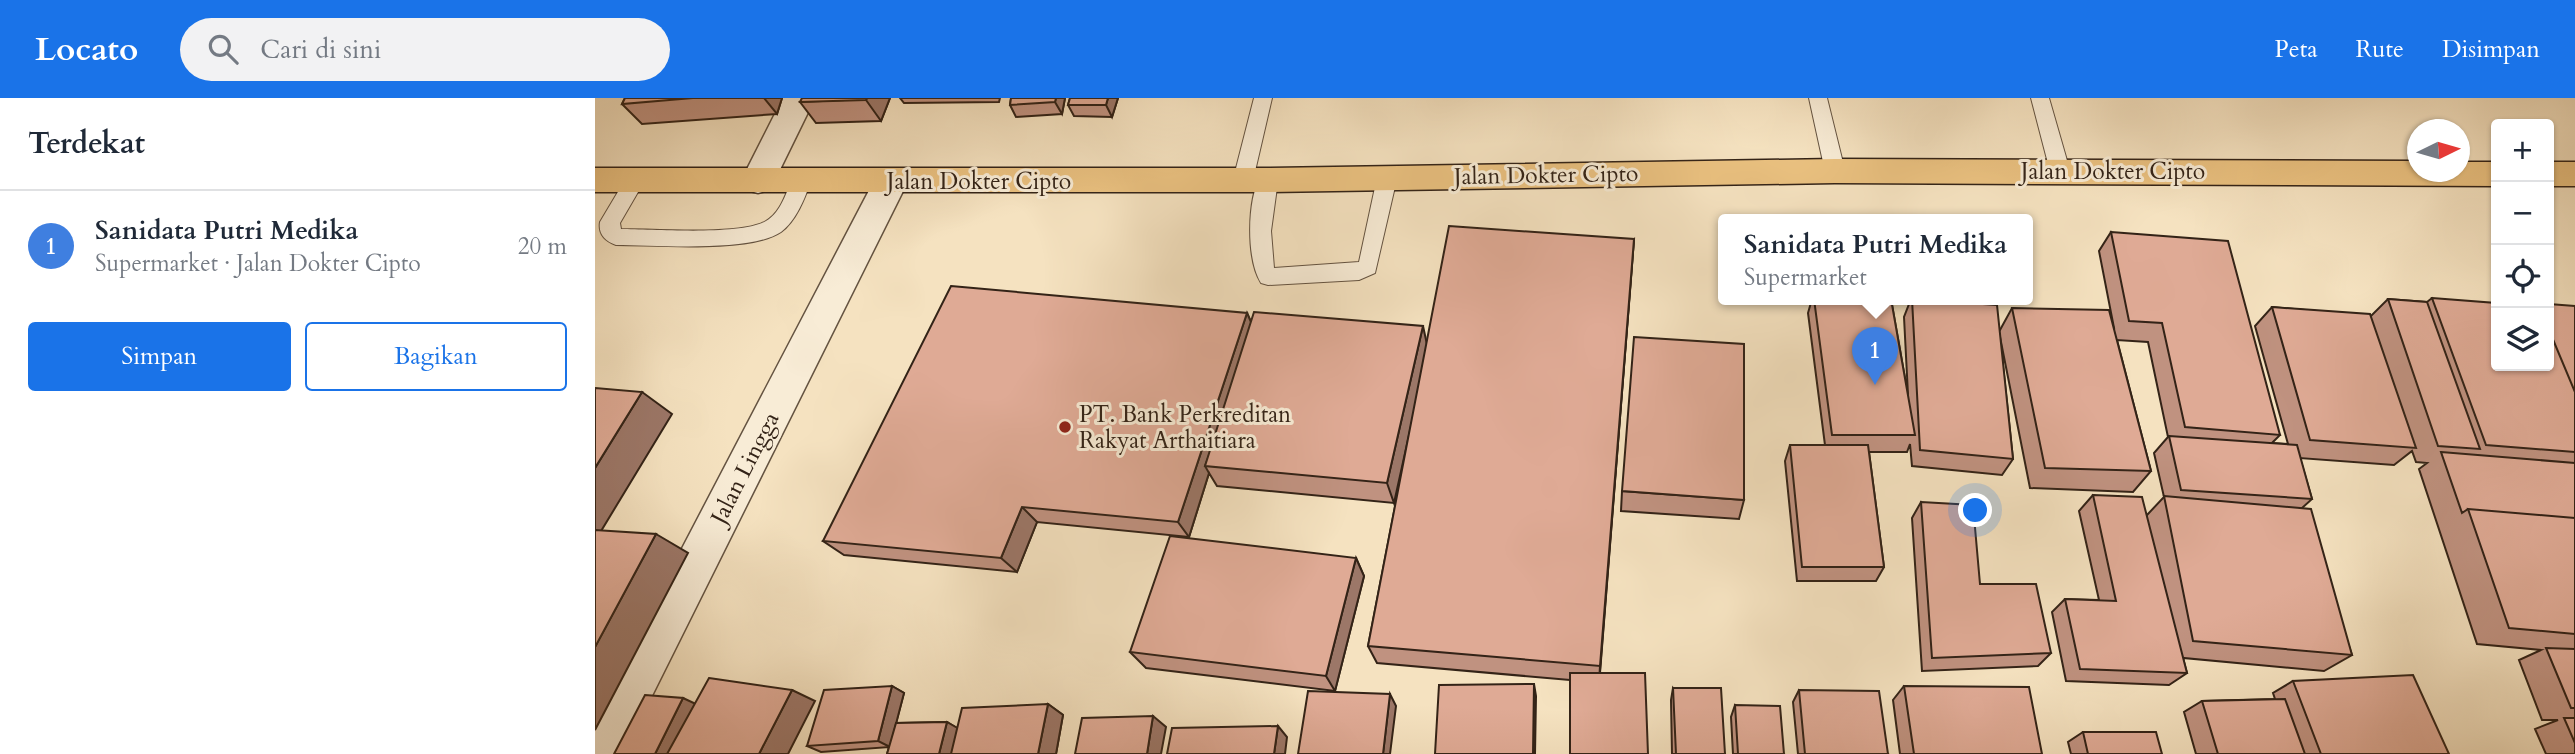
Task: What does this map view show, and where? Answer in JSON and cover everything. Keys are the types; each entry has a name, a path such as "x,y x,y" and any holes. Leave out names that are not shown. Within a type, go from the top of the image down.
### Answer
{"highway":[{"name":"Jalan Dokter Cipto","path":"595,180 1255,180 1835,171 2491,174"},
{"path":"2554,174 2575,174"}],"street":[{"path":"758,181 799,98"},
{"name":"Jalan Lingga","path":"599,754 891,181"}],"lane":[{"path":"1262,98 1255,180 1259,258 1261,271 1268,277 1359,272 1368,267 1387,178"},
{"path":"1818,98 1835,171"},
{"path":"2040,98 2060,171"},
{"path":"635,180 610,222 609,230 616,237 752,234 775,225 797,194 801,181"}],"building":[{"path":"625,98 693,98 622,104"},
{"path":"802,98 867,98 800,102"},
{"path":"1011,98 1056,98 1055,102 1010,105"},
{"path":"1070,98 1108,98 1106,105 1068,105"},
{"path":"1449,226 1634,239 1600,666 1368,646"},
{"path":"2111,232 2228,241 2280,435 2185,427 2162,323 2129,321"},
{"name":"PT. Bank Perkreditan Rakyat Arthaitiara","path":"951,286 1247,313 1178,522 1022,507 1001,558 823,541"},
{"path":"2432,298 2491,303 2491,371 2554,371 2554,342 2575,392 2575,452 2486,445"},
{"path":"2388,299 2427,302 2480,449 2438,446"},
{"path":"2554,304 2575,306 2575,392 2554,342"},
{"path":"1815,305 1892,305 1915,435 1832,435"},
{"path":"1912,305 1997,305 2013,459 1920,450"},
{"path":"2272,307 2370,314 2416,448 2310,440"},
{"path":"2012,308 2109,310 2151,471 2045,468"},
{"path":"1254,312 1423,326 1387,483 1205,466"},
{"path":"1634,337 1744,344 1744,500 1622,491"},
{"path":"595,388 642,392 595,468"},
{"path":"2169,436 2297,445 2312,499 2181,490"},
{"path":"1790,445 1868,445 1884,567 1802,567"},
{"path":"2441,452 2575,463 2575,518 2468,509 2462,513"},
{"path":"2093,495 2142,497 2187,673 2080,669 2065,599 2116,601"},
{"path":"2164,496 2311,509 2352,655 2193,641"},
{"path":"1921,502 1973,505 1980,584 2036,584 2051,653 1932,658"},
{"path":"2468,509 2575,518 2575,634 2509,628"},
{"path":"595,530 656,534 595,647"},
{"path":"1170,536 1356,558 1326,676 1130,652"},
{"path":"2546,648 2575,649 2575,708 2571,708"},
{"path":"1570,673 1645,673 1648,754 1570,754"},
{"path":"2413,675 2449,754 2321,754 2293,681"},
{"path":"709,678 792,690 759,754 667,754"},
{"path":"1534,684 1533,754 1435,754 1439,685"},
{"path":"892,686 878,741 807,746 824,690"},
{"path":"1904,686 2029,687 2042,754 1914,754"},
{"path":"1673,688 1721,688 1725,754 1676,754"},
{"path":"1799,690 1879,691 1888,754 1805,754"},
{"path":"1308,691 1390,694 1383,754 1298,754"},
{"path":"645,695 683,698 655,754 614,754"},
{"path":"2285,699 2305,754 2218,754 2202,701"},
{"path":"1048,704 1038,754 951,754 962,708"},
{"path":"1735,705 1780,706 1784,754 1738,754"},
{"path":"1153,716 1147,754 1075,754 1082,718"},
{"path":"2564,718 2575,718 2575,743"},
{"path":"947,722 939,754 887,754 896,723"},
{"path":"1278,726 1274,754 1167,754 1172,728"},
{"path":"2083,732 2156,732 2162,754 2088,754"}],"place":[{"name":"Sanidata Putri Medika","path":"1875,385"},
{"name":"PT. Bank Perkreditan Rakyat Arthaitiara","path":"1065,427"}]}
